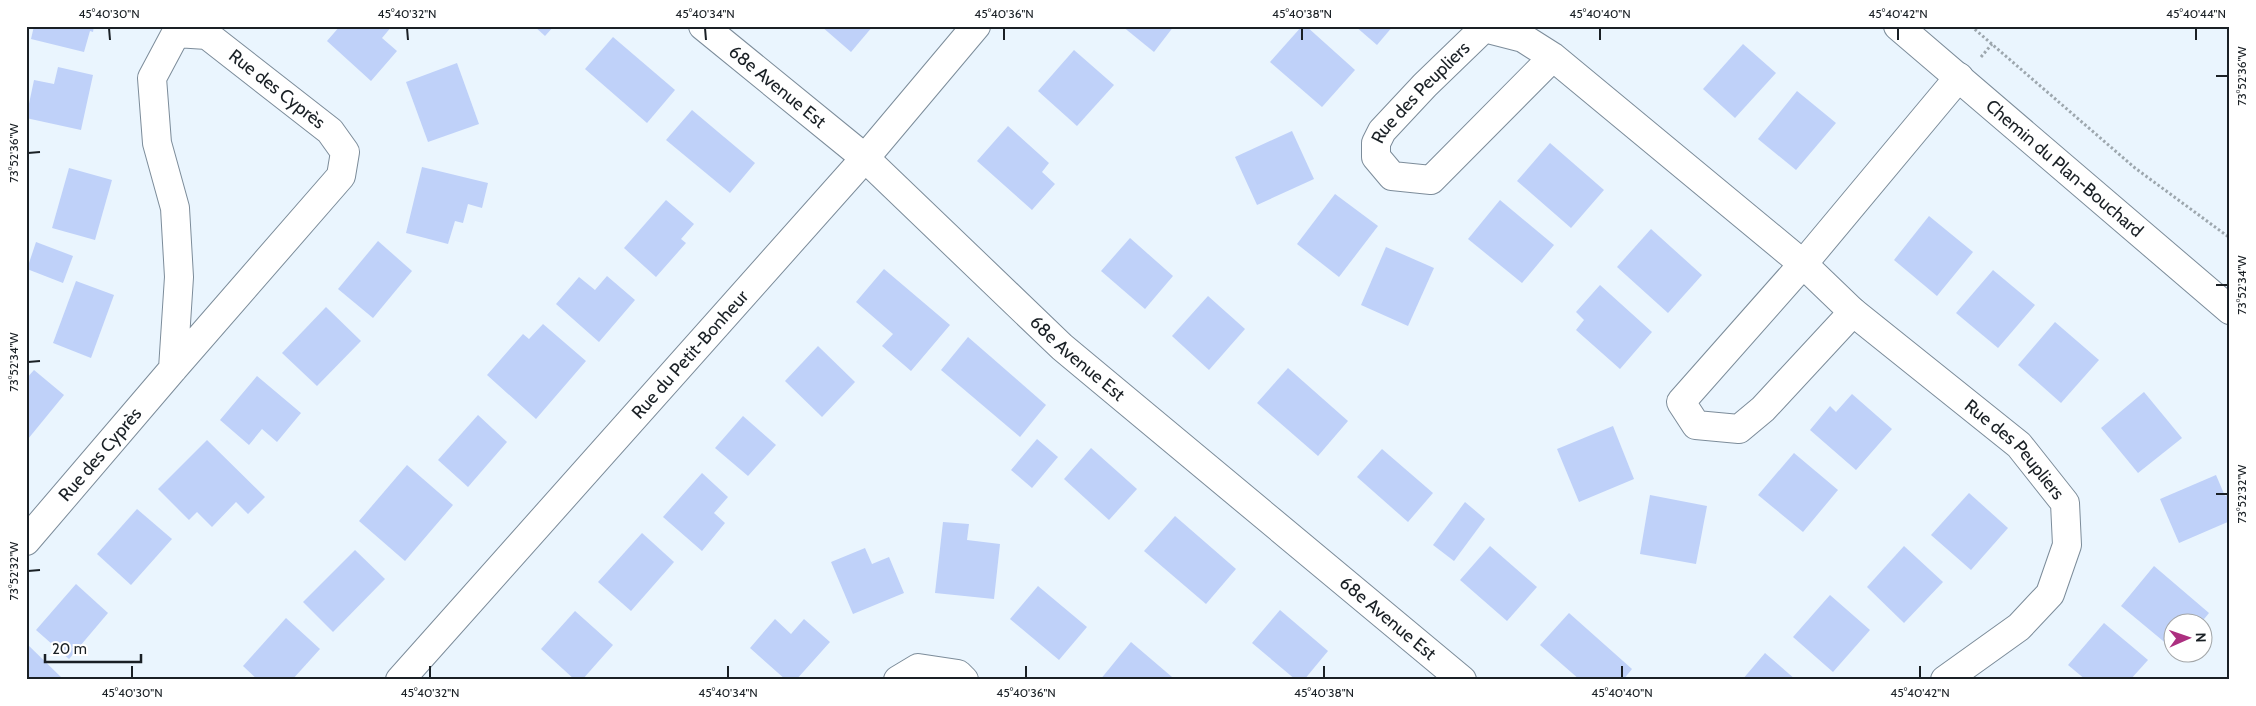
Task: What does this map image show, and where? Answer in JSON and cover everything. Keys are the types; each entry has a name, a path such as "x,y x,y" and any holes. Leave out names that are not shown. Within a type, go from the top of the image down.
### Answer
{"street":[{"name":"68e Avenue Est","path":"703,26 865,158 1062,347 1462,680"},
{"name":"Rue du Petit-Bonheur","path":"400,680 865,158 976,26"},
{"name":"Chemin du Plan-Bouchard","path":"1898,26 2230,310"},
{"name":"Rue des Peupliers","path":"1553,57 1431,180 1392,176 1376,157 1376,143 1382,131 1425,84 1484,28 1523,38 1553,57 1803,264 1853,312 2020,445 2065,503 2068,545 2050,594 2019,627 1945,680"},
{"name":"Rue des Cyprès","path":"26,541 342,176 345,152 330,131 207,34 176,33 152,78 157,143 175,208 179,277 173,369"},
{"path":"1853,312 1763,409 1739,429 1696,425 1681,402 1803,264 1959,77"},
{"path":"898,680 918,668 958,674 964,680"}],"path":[{"path":"1971,26 2135,168 2230,238"},
{"path":"1981,57 1992,44"}],"building":[{"path":"34,26 94,26 93,32 90,31 84,52 31,39"},
{"path":"340,26 392,26 382,38 397,51 371,81 327,41"},
{"path":"534,26 554,26 545,36"},
{"path":"821,26 873,26 851,52"},
{"path":"1122,26 1174,26 1154,52"},
{"path":"1302,26 1306,26 1355,70 1322,107 1270,62"},
{"path":"1355,26 1393,26 1377,45"},
{"path":"613,37 675,90 647,123 585,69"},
{"path":"1743,44 1776,73 1735,118 1703,89"},
{"path":"1074,50 1114,85 1077,126 1038,91"},
{"path":"457,63 479,124 428,142 406,82"},
{"path":"58,67 93,75 81,130 26,118 34,80 54,84"},
{"path":"1797,91 1836,123 1796,170 1758,139"},
{"path":"692,110 755,163 730,193 666,140"},
{"path":"1008,126 1049,163 1042,172 1055,184 1032,210 977,161"},
{"path":"1292,131 1314,179 1257,205 1235,157"},
{"path":"1550,143 1604,190 1571,228 1517,181"},
{"path":"422,167 488,183 482,208 468,204 463,223 455,221 448,244 406,233"},
{"path":"69,168 112,180 95,240 52,228"},
{"path":"1335,194 1378,226 1339,277 1297,244"},
{"path":"666,200 694,224 681,239 686,243 656,277 624,248"},
{"path":"1500,200 1554,245 1522,283 1468,239"},
{"path":"1929,216 1973,252 1937,296 1894,260"},
{"path":"1651,229 1702,275 1668,313 1617,267"},
{"path":"1130,238 1173,276 1145,309 1101,271"},
{"path":"378,241 412,271 373,318 338,289"},
{"path":"36,242 73,256 63,283 27,269"},
{"path":"1386,247 1434,268 1408,326 1361,305"},
{"path":"884,269 950,325 911,371 882,346 893,334 856,302"},
{"path":"1993,270 2035,305 1998,348 1956,313"},
{"path":"607,276 635,300 599,342 556,304 579,277 595,290"},
{"path":"76,281 114,295 91,358 53,343"},
{"path":"1600,285 1652,332 1620,369 1576,330 1584,320 1576,312"},
{"path":"1208,296 1245,329 1209,370 1172,336"},
{"path":"326,307 361,341 317,386 282,353"},
{"path":"2055,322 2099,360 2061,403 2018,365"},
{"path":"543,324 586,361 536,419 487,375 523,334 529,339"},
{"path":"968,337 1046,405 1020,437 941,370"},
{"path":"818,346 855,382 822,417 785,381"},
{"path":"1288,368 1348,421 1318,456 1257,403"},
{"path":"34,370 64,395 28,439 26,379"},
{"path":"257,376 301,413 277,442 262,429 249,445 220,420"},
{"path":"2144,392 2182,438 2138,473 2101,428"},
{"path":"1852,394 1892,429 1856,470 1810,430 1830,406 1836,412"},
{"path":"478,415 507,442 468,487 438,460"},
{"path":"743,416 776,445 748,476 715,448"},
{"path":"1613,426 1634,479 1579,502 1557,449"},
{"path":"1037,439 1058,457 1032,488 1011,470"},
{"path":"207,440 265,497 248,514 236,502 212,527 197,512 189,520 158,489"},
{"path":"1091,448 1137,489 1109,520 1064,479"},
{"path":"1382,449 1433,493 1408,522 1357,477"},
{"path":"1794,453 1838,490 1803,532 1758,495"},
{"path":"407,465 453,505 405,561 359,521"},
{"path":"702,473 728,497 714,513 725,523 702,551 663,517"},
{"path":"2216,475 2225,496 2230,494 2230,521 2179,543 2160,499"},
{"path":"1969,493 2008,528 1971,570 1931,535"},
{"path":"1650,495 1707,506 1696,564 1640,554"},
{"path":"1465,502 1485,519 1454,561 1433,545"},
{"path":"137,509 172,539 131,585 97,554"},
{"path":"1175,516 1236,569 1206,604 1144,551"},
{"path":"943,522 969,524 967,540 1000,544 994,599 935,593"},
{"path":"642,533 674,562 631,611 598,582"},
{"path":"1490,546 1537,587 1507,621 1460,580"},
{"path":"1904,546 1943,582 1904,623 1867,587"},
{"path":"865,548 872,564 889,557 904,593 853,614 831,562"},
{"path":"355,550 385,579 333,632 303,602"},
{"path":"2154,566 2209,613 2164,614 2164,642 2121,606"},
{"path":"76,584 108,613 69,659 36,630"},
{"path":"1038,586 1087,627 1059,660 1010,619"},
{"path":"1830,595 1870,630 1833,672 1793,637"},
{"path":"1280,610 1328,651 1304,680 1296,680 1252,643"},
{"path":"575,611 613,645 582,680 575,680 541,649"},
{"path":"1569,613 1632,669 1623,680 1580,680 1540,645"},
{"path":"286,618 320,649 292,680 258,680 243,666"},
{"path":"775,619 791,634 804,619 830,642 796,680 786,680 750,648"},
{"path":"2104,623 2148,660 2130,680 2086,680 2068,665"},
{"path":"1131,642 1172,677 1170,680 1100,680"},
{"path":"26,643 64,680 26,680"},
{"path":"1765,653 1796,680 1742,680"}]}
